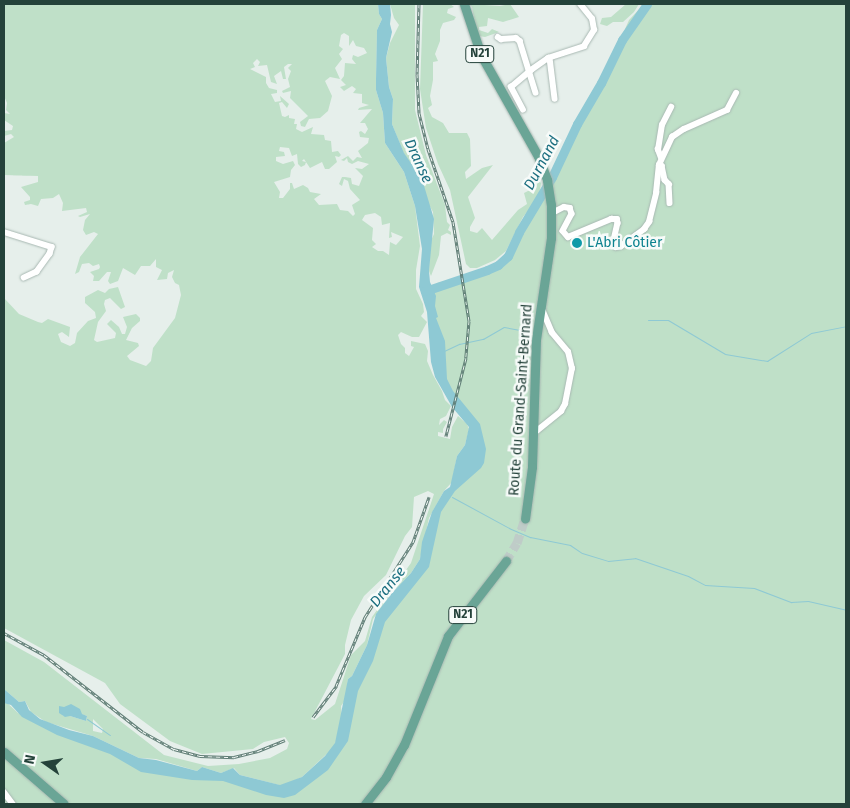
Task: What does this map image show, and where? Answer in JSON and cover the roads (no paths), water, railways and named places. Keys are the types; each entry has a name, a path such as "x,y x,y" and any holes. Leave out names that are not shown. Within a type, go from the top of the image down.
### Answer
{"main road":[{"name":"Route du Grand-Saint-Bernard","path":"464,4 481,55 533,147 545,174 552,209 550,249 536,339 531,484 525,519"},
{"name":"N21","path":"365,804 386,777 404,745 431,676 453,629 506,561"},
{"path":"4,752 64,804"}],"street":[{"path":"523,110 511,87 530,70 549,58 584,46 594,30 592,19 580,4"},
{"path":"498,37 518,39 530,70 536,93"},
{"path":"549,58 555,99"},
{"path":"552,209 570,208 572,214 563,231 568,237 611,219 617,219 618,223 613,243 618,247 644,229 649,222 656,193 660,162 675,134 727,110 736,93"},
{"path":"670,203 669,184 665,180 658,150 662,125 671,107"},
{"path":"4,232 52,247 48,257 36,272 24,278"},
{"path":"533,434 561,410 565,404 572,369 568,352 548,326 540,304"},
{"path":"4,792 9,803"}],"water":[{"name":"Dranse","path":"378,4 390,4 392,32 386,58 389,87 393,99 392,124 404,153 422,179 434,219 429,271 430,282 436,296 435,306 438,317 436,318 445,341 447,379 453,391 480,424 486,449 484,463 481,468 455,491 441,512 429,567 385,622 373,661 358,691 348,741 328,770 295,795 284,798 266,795 223,781 192,780 141,772 110,754 57,735 22,717 11,705 4,703 4,689 19,702 25,701 29,710 40,719 69,730 93,736 139,758 156,760 197,771 202,767 221,773 233,768 240,775 280,785 302,777 325,756 335,743 348,679 352,676 367,645 376,614 391,594 411,573 420,559 422,542 432,512 444,491 450,487 457,456 465,445 469,427 452,407 435,377 431,362 427,312 419,287 422,249 415,206 404,172 385,143 383,113 376,90 377,30 382,19 379,14"},
{"path":"71,704 87,716 86,721 70,716 65,717 59,713 59,706 64,707"}],"waterway":[{"name":"Durnand","path":"425,291 487,270 498,265 508,256 519,232 552,177 577,124 601,83 622,40 647,4"},
{"path":"648,320 668,320 725,354 767,361 811,333 846,326"},
{"path":"444,351 459,344 483,339 504,327 520,330 524,333"},
{"path":"452,497 511,529 530,537 570,545 582,553 608,561 635,558 688,576 705,585 754,588 791,602 808,601 846,610"},
{"path":"87,719 110,735"}],"tunnel":[{"path":"506,561 517,543 525,519"}],"railway":[{"path":"419,4 417,74 419,113 428,149 453,222 469,321 466,358 446,436"},
{"path":"313,717 336,686 365,617 413,542 429,497"},
{"path":"4,633 44,655 143,732 174,749 200,756 234,757 258,751 285,740"}],"place":[{"name":"L'Abri Côtier","path":"577,243"}]}
